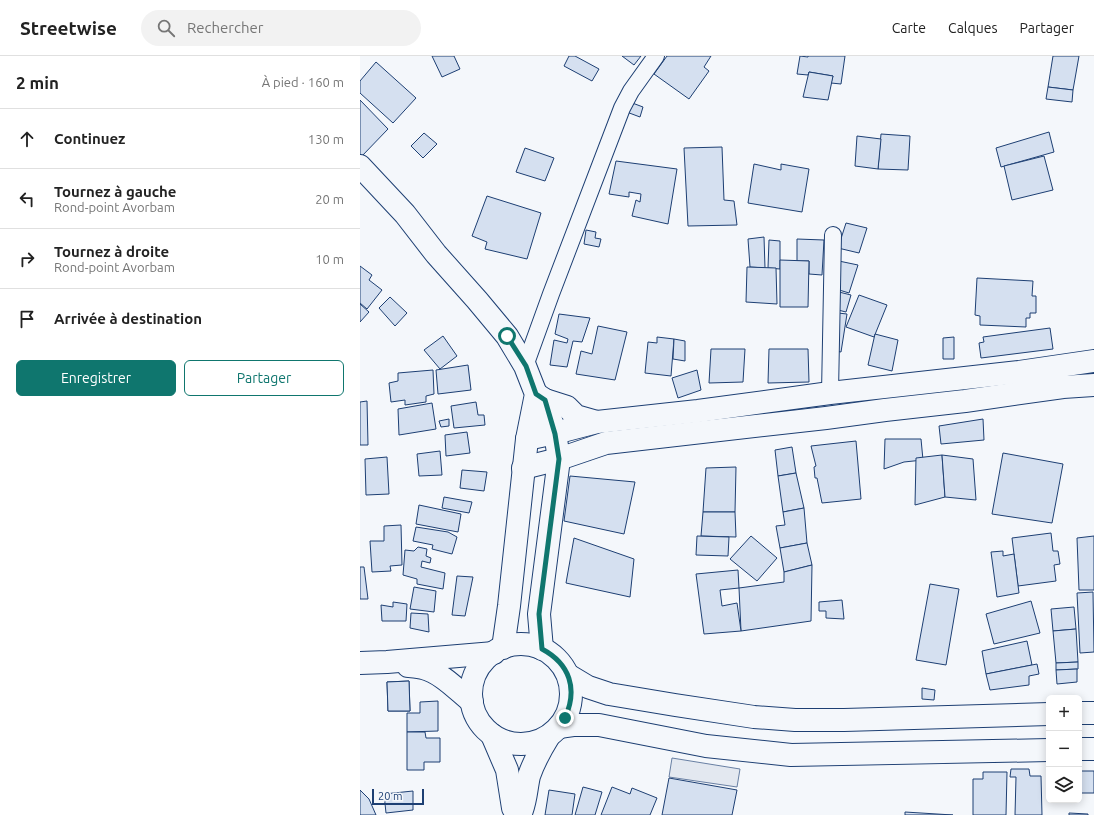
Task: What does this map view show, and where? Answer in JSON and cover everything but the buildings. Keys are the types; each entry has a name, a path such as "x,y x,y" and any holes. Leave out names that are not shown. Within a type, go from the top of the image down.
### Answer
{"main road":[{"path":"360,166 405,214 436,254 507,336 526,366 541,397 555,434 559,459 539,614 542,649"},
{"path":"526,440 555,434 597,422 690,412 830,393 1019,372 1094,361"},
{"path":"524,468 606,444 1094,385"},
{"path":"541,397 567,408 576,416 597,422"},
{"path":"541,397 526,440 509,606 498,650 480,666 474,678 471,692 472,702 478,721 484,729 492,735 505,742 520,745 535,743 554,732 573,725 599,725 706,746 791,755 1046,750"},
{"path":"360,663 387,662 498,650 522,644 532,645 542,649 557,659 568,675 571,686 570,708 565,718 534,761 529,776 524,808 518,815 513,808 507,770 492,735"},
{"path":"387,662 424,668 446,680 472,702"},
{"path":"568,675 588,687 609,694 754,717 795,720 844,720 1046,714"},
{"path":"1082,713 1094,713"},
{"path":"1082,749 1094,749"}],"street":[{"path":"526,366 551,294 622,108 631,91 656,56"},
{"path":"830,393 833,235"}],"shaded area":[{"path":"672,758 740,769 737,787 669,777"}],"route":[{"path":"507,336 526,366 536,394 545,400 555,434 559,459 539,614 542,649 550,653 563,666 568,675 571,686 570,708 565,718"}]}
